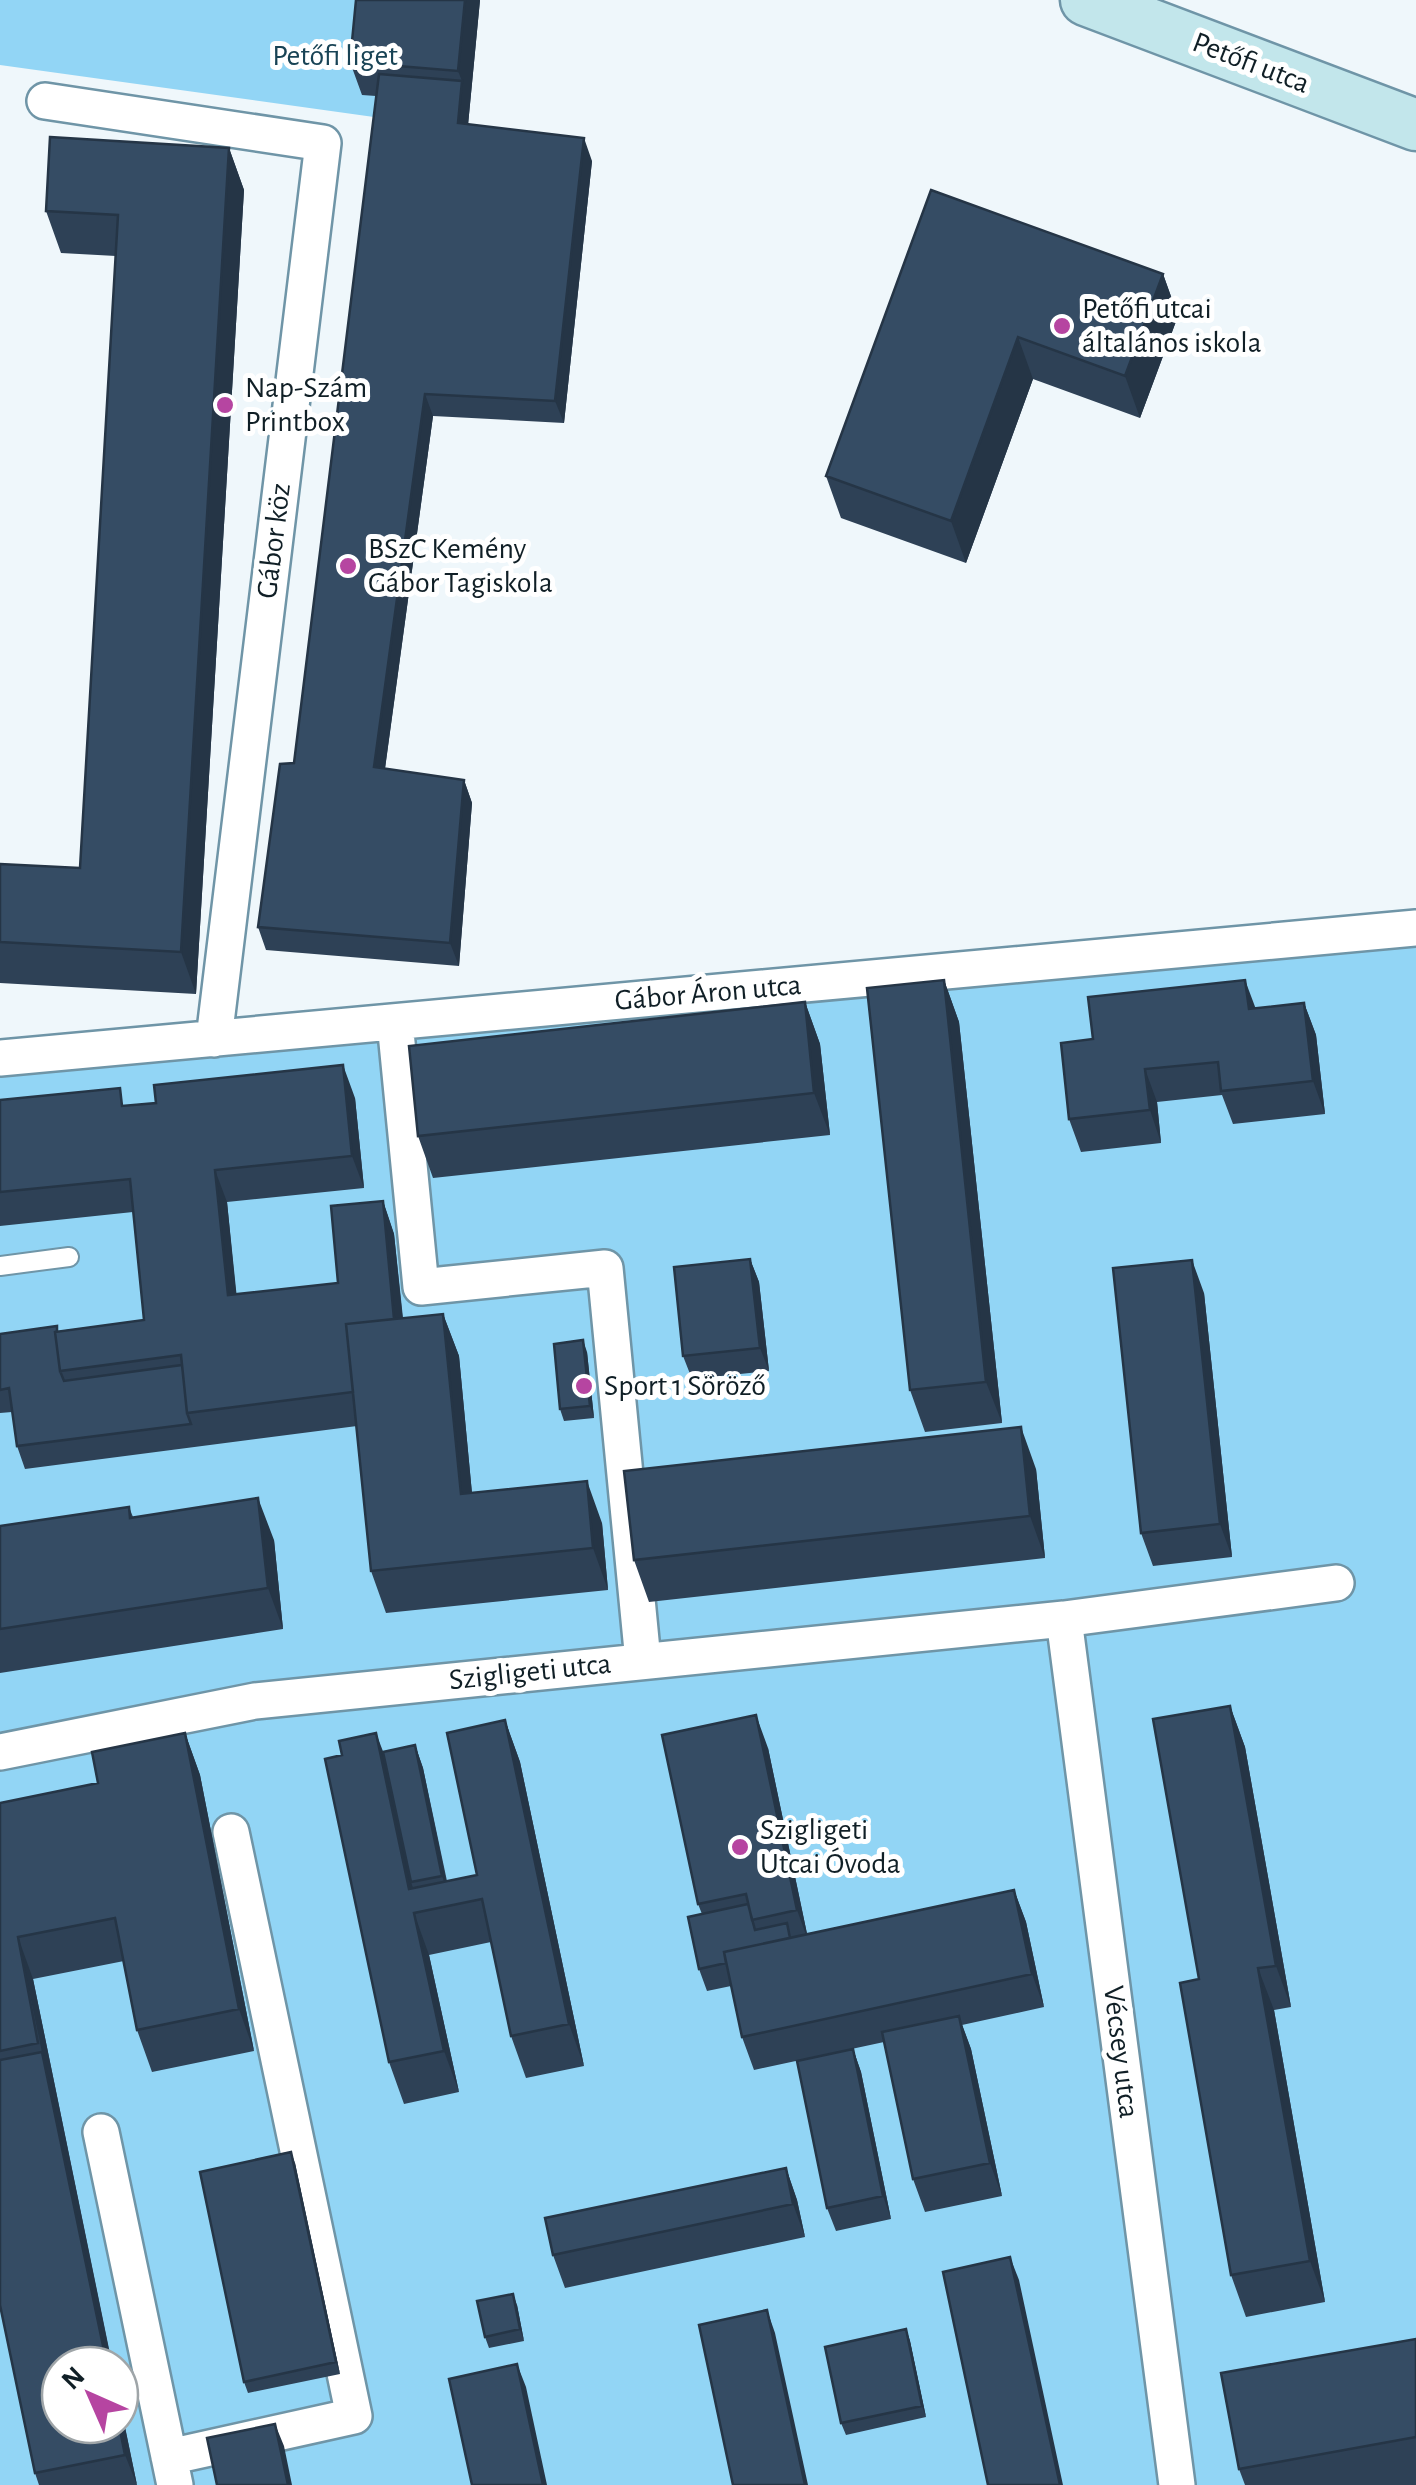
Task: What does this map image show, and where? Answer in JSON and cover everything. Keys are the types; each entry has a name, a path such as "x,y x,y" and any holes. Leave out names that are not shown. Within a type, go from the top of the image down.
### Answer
{"main road":[{"name":"Petőfi utca","path":"1086,0 1416,126"}],"street":[{"name":"Gábor köz","path":"45,101 323,143 214,1039"},
{"name":"Gábor Áron utca","path":"0,1058 1416,928"},
{"path":"395,1022 420,1286 605,1268 642,1660"},
{"name":"Szigligeti utca","path":"0,1752 255,1701 1064,1619 1336,1583"},
{"name":"Vécsey utca","path":"1064,1619 1177,2485"},
{"path":"100,2132 172,2471 354,2416 231,1832"}],"lane":[{"path":"0,1266 69,1257"}],"green space":[{"name":"Petőfi liget","path":"0,0 400,0 381,118 0,65"},
{"path":"1416,935 1416,2485 0,2485 0,1070"}],"building":[{"path":"356,0 465,0 458,71 350,62"},
{"path":"379,74 462,81 458,123 584,138 555,401 425,394 374,767 464,780 450,943 258,927 280,764 294,763"},
{"path":"50,137 229,148 181,952 0,942 0,864 80,868 118,215 46,211"},
{"path":"931,190 1163,274 1125,376 1018,337 951,521 826,476"},
{"path":"944,980 986,1382 910,1390 867,988"},
{"path":"1245,980 1249,1009 1304,1003 1313,1081 1221,1091 1218,1062 1145,1069 1150,1110 1069,1119 1061,1043 1093,1039 1088,997"},
{"path":"805,1002 814,1093 418,1136 409,1046"},
{"path":"343,1065 352,1156 215,1170 228,1295 338,1283 331,1206 383,1201 394,1319 346,1324 353,1392 187,1413 181,1355 60,1371 55,1332 144,1320 130,1179 0,1192 0,1100 120,1088 122,1106 156,1103 154,1085"},
{"path":"750,1259 760,1348 683,1356 674,1267"},
{"path":"1192,1260 1220,1524 1141,1533 1113,1268"},
{"path":"443,1314 461,1494 587,1481 593,1548 371,1571 346,1324"},
{"path":"57,1326 64,1381 182,1365 191,1424 17,1446 9,1388 0,1390 0,1334"},
{"path":"583,1340 590,1406 560,1409 554,1344"},
{"path":"1021,1427 1030,1516 634,1560 624,1471"},
{"path":"258,1498 268,1588 0,1629 0,1526 129,1507 130,1518"},
{"path":"1230,1706 1276,1966 1258,1968 1310,2261 1231,2275 1180,1983 1199,1979 1153,1719"},
{"name":"Szigligeti Utcai Óvoda","path":"756,1715 797,1910 752,1920 746,1894 698,1904 662,1735"},
{"path":"505,1720 569,2024 511,2036 482,1899 414,1913 444,2051 389,2062 325,1759 342,1755 339,1741 376,1733 409,1889 477,1875 447,1733"},
{"path":"185,1733 239,2009 137,2030 115,1918 18,1937 38,2043 0,2051 0,1803 98,1783 92,1752"},
{"path":"415,1745 442,1876 411,1882 383,1752"},
{"path":"1014,1890 1032,1974 742,2037 724,1952"},
{"path":"748,1904 755,1930 787,1923 790,1938 724,1952 726,1963 699,1969 688,1917"},
{"path":"959,2016 990,2163 913,2179 882,2032"},
{"path":"853,2049 883,2196 827,2208 797,2061"},
{"path":"42,2052 103,2345 40,2345 40,2445 123,2445 125,2455 35,2473 0,2305 0,2060"},
{"path":"291,2152 336,2362 244,2382 200,2172"},
{"path":"786,2168 793,2204 553,2255 545,2218"},
{"path":"1010,2257 1060,2485 988,2485 943,2272"},
{"path":"513,2294 520,2329 485,2337 477,2301"},
{"path":"767,2310 805,2485 733,2485 699,2325"},
{"path":"906,2329 922,2406 841,2423 825,2347"},
{"path":"1416,2339 1416,2437 1239,2469 1221,2373"},
{"path":"517,2364 543,2485 472,2485 449,2379"},
{"path":"275,2424 288,2485 217,2485 207,2438"}],"place":[{"name":"Petőfi utcai általános iskola","path":"1062,326"},
{"name":"Nap-Szám Printbox","path":"225,405"},
{"name":"BSzC Kemény Gábor Tagiskola","path":"348,566"},
{"name":"Sport 1 Söröző","path":"584,1386"},
{"name":"Szigligeti Utcai Óvoda","path":"740,1847"}]}
